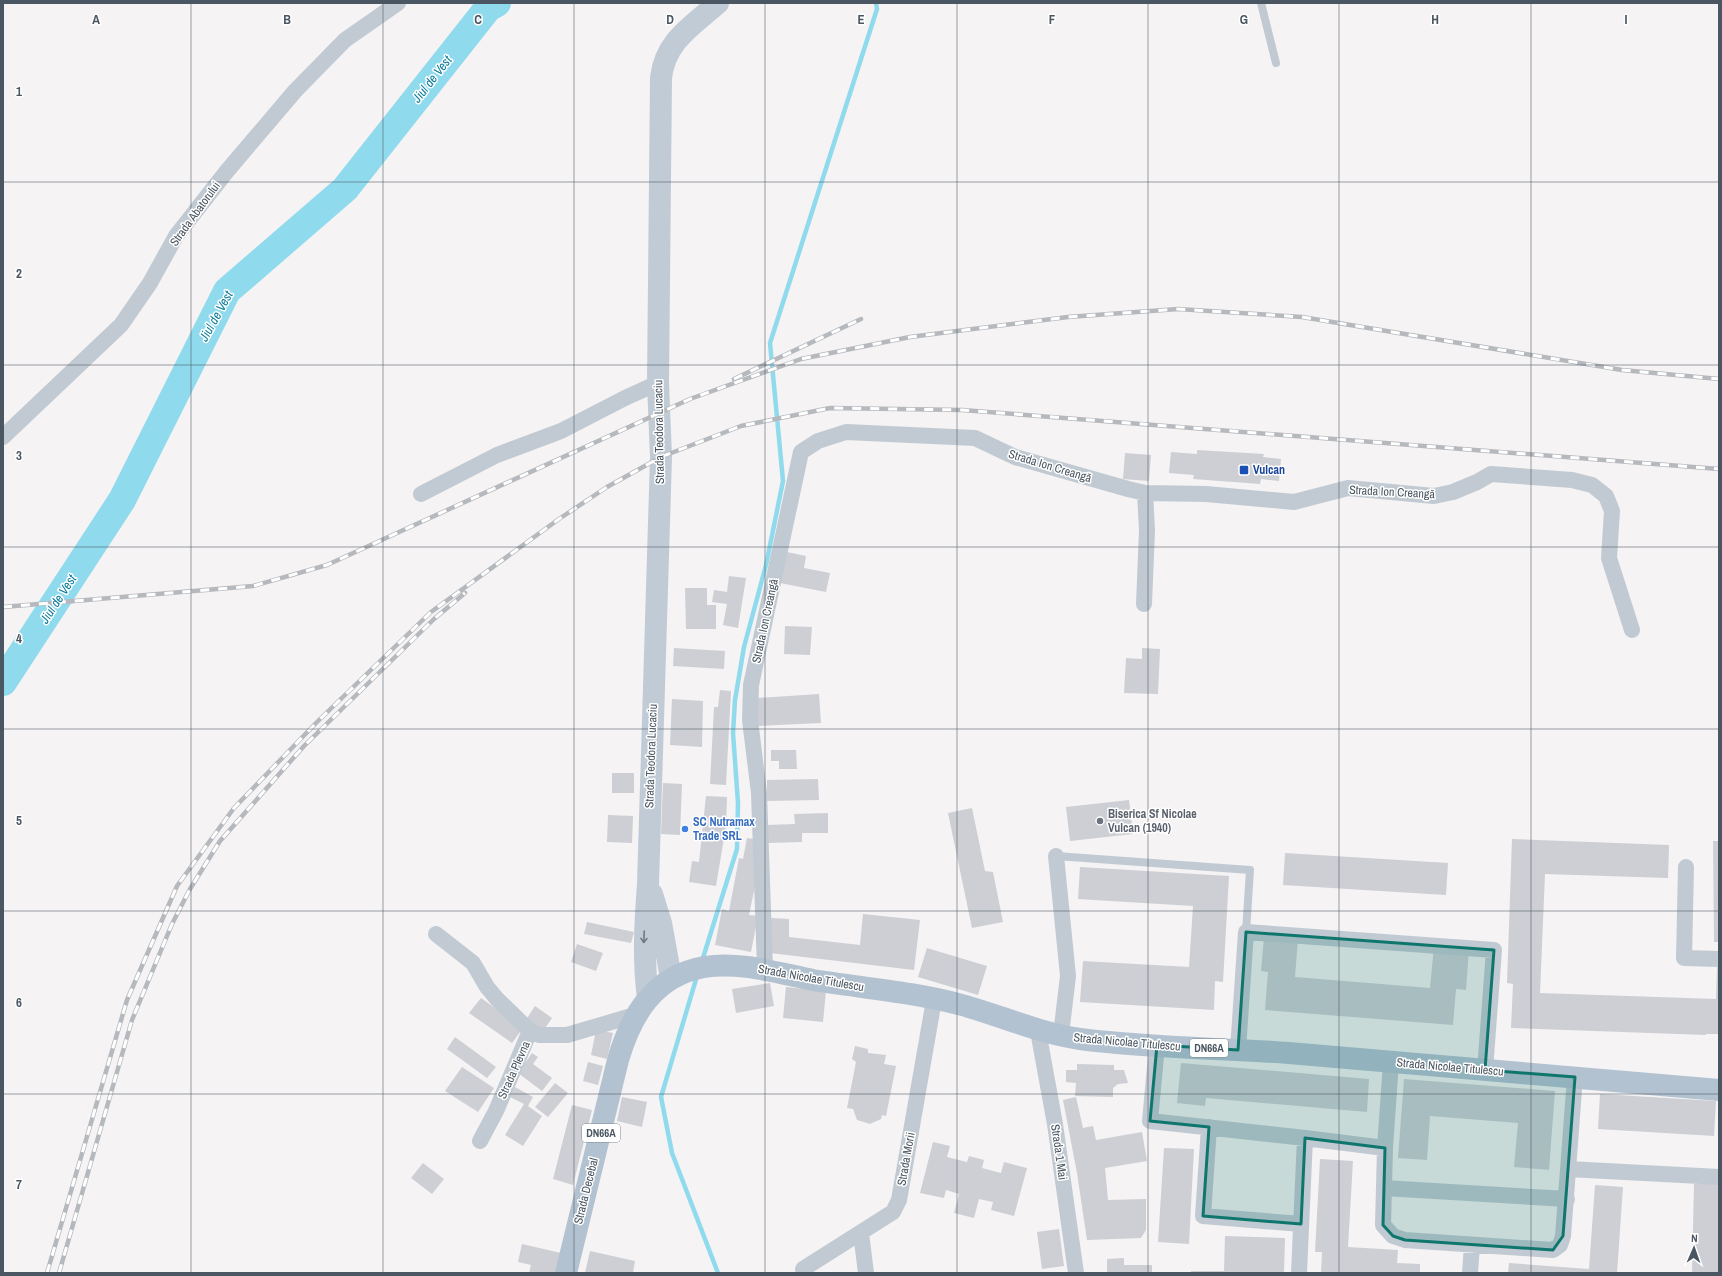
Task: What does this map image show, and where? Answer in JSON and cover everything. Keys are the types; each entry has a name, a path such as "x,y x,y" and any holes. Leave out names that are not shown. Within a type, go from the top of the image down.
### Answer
{"main road":[{"name":"Strada Teodora Lucaciu","path":"641,1007 648,884 661,458 658,383 662,64 675,40 718,3"},
{"name":"Strada Teodora Lucaciu","path":"648,884 661,923 671,978"},
{"name":"Strada Nicolae Titulescu","path":"641,1007 671,978 700,968 765,969 811,979 904,993 961,1005 1038,1031 1080,1039 1391,1062 1719,1090"},
{"name":"Strada Decebal","path":"566,1273 623,1042 641,1007"}],"street":[{"name":"Strada Abatorului","path":"3,437 121,325 150,283 176,236 227,171 295,90 345,40 398,3"},
{"path":"421,494 497,455 561,432 625,398 658,383"},
{"name":"Strada Ion Creangă","path":"765,969 758,793 750,720 752,684 801,452 818,441 846,432 974,438 1015,457 1145,493 1206,494 1294,502 1348,488 1434,496 1453,492 1477,482 1491,474 1572,480 1592,485 1606,496 1612,511 1610,558 1632,630"},
{"path":"1144,604 1148,530 1145,493"},
{"path":"1056,856 1068,976 1061,1035"},
{"path":"1686,867 1684,958 1719,959"},
{"path":"1238,1050 1246,932 1494,950 1485,1070"},
{"path":"436,934 473,963 487,987 530,1032"},
{"name":"Strada Morii","path":"803,1269 893,1212 899,1200 934,1000"},
{"name":"Strada Plevna","path":"480,1141 496,1111 530,1032 539,1035 567,1035 641,1007"},
{"name":"Strada 1 Mai","path":"1038,1031 1055,1124 1076,1273"},
{"path":"1157,1045 1150,1121 1385,1148"},
{"path":"1391,1062 1385,1148 1384,1225 1393,1236 1405,1240 1553,1250 1560,1244 1563,1236 1567,1199 1568,1169 1576,1077"},
{"path":"1209,1127 1203,1216 1301,1224"},
{"path":"1299,1273 1305,1138"},
{"path":"1568,1169 1719,1177"},
{"path":"1384,1188 1567,1199"},
{"path":"860,1233 866,1273"},
{"path":"1470,1273 1472,1245"}],"lane":[{"path":"1261,3 1276,63"},
{"path":"1056,856 1250,870 1246,932"}],"highlighted area":[{"path":"1246,932 1494,950 1485,1070 1575,1077 1563,1236 1553,1250 1405,1240 1393,1236 1383,1225 1385,1148 1305,1138 1301,1224 1203,1216 1209,1127 1150,1121 1157,1045 1238,1050"}],"building":[{"path":"1197,450 1264,454 1263,457 1281,459 1279,481 1261,479 1260,484 1193,479 1194,475 1169,473 1171,452 1197,454"},
{"path":"1125,453 1151,455 1149,481 1123,479"},
{"path":"787,552 806,556 804,568 830,573 826,592 780,583"},
{"path":"729,576 746,578 738,628 723,625 727,604 712,602 714,590 727,592"},
{"path":"685,588 707,588 707,605 716,605 716,629 686,629"},
{"path":"785,626 812,627 810,655 784,654"},
{"path":"674,648 725,651 724,669 673,666"},
{"path":"1142,648 1160,649 1158,694 1124,693 1126,658 1142,659"},
{"path":"720,690 731,691 726,785 710,784 714,707 718,707"},
{"path":"819,694 821,723 758,726 757,698"},
{"path":"672,699 703,701 702,747 670,745"},
{"path":"771,750 796,750 797,769 779,769 779,761 771,761"},
{"path":"612,773 634,773 634,793 612,793"},
{"path":"818,779 819,800 767,801 767,780"},
{"path":"663,783 682,784 680,835 661,834"},
{"path":"706,796 727,797 726,826 716,886 689,882 692,861 699,862"},
{"name":"Biserica Sf Nicolae Vulcan (1940)","path":"1129,800 1133,834 1070,841 1066,807"},
{"path":"972,808 985,871 993,872 1003,922 972,928 948,813"},
{"path":"828,813 828,833 802,833 802,842 768,843 767,825 795,824 794,814"},
{"path":"608,815 633,816 632,843 607,842"},
{"path":"747,838 760,840 760,862 749,915 758,916 751,952 715,945 722,909 729,911 739,858 743,859"},
{"path":"1512,839 1669,845 1668,878 1545,874 1540,993 1716,999 1717,966 1719,966 1719,1034 1706,1035 1511,1028 1513,984 1507,983"},
{"path":"1713,841 1719,841 1719,942 1714,942"},
{"path":"1285,853 1448,863 1446,895 1283,885"},
{"path":"1080,867 1229,876 1223,982 1215,981 1214,1010 1080,1002 1083,961 1189,967 1193,906 1078,899"},
{"path":"863,914 920,920 914,970 770,953 771,918 789,919 789,937 860,945"},
{"path":"587,922 634,932 631,943 584,934"},
{"path":"1264,937 1298,939 1295,977 1430,988 1434,946 1469,949 1466,990 1456,989 1453,1025 1265,1010 1268,972 1261,971"},
{"path":"577,944 603,953 596,971 571,962"},
{"path":"927,948 987,966 978,995 918,977"},
{"path":"770,983 774,1006 736,1013 732,989"},
{"path":"786,987 826,991 823,1022 783,1018"},
{"path":"481,998 523,1028 512,1043 469,1013"},
{"path":"535,1006 552,1018 543,1031 526,1020"},
{"path":"596,1030 613,1033 607,1059 591,1055"},
{"path":"455,1037 496,1067 487,1078 447,1049"},
{"path":"855,1046 868,1049 868,1053 886,1055 884,1064 896,1066 886,1116 882,1115 881,1119 870,1124 857,1120 853,1109 847,1108 856,1062 852,1059"},
{"path":"532,1053 538,1057 533,1064 552,1078 542,1091 518,1073"},
{"path":"588,1062 603,1066 598,1085 583,1081"},
{"path":"1181,1063 1369,1079 1367,1112 1206,1098 1205,1106 1177,1103"},
{"path":"1077,1064 1114,1065 1114,1070 1124,1070 1128,1083 1118,1084 1113,1088 1113,1097 1075,1096 1076,1083 1066,1082 1066,1070 1077,1070"},
{"path":"462,1067 494,1088 478,1112 445,1091"},
{"path":"1404,1079 1555,1091 1549,1170 1514,1167 1518,1123 1430,1116 1427,1160 1398,1158"},
{"path":"555,1083 568,1093 548,1117 535,1107"},
{"path":"515,1087 533,1097 528,1106 542,1116 523,1146 505,1135 524,1104 510,1097"},
{"path":"1600,1094 1716,1101 1714,1136 1598,1129"},
{"path":"622,1097 647,1102 642,1127 617,1121"},
{"path":"1076,1097 1083,1128 1093,1126 1096,1140 1142,1132 1147,1161 1105,1168 1108,1200 1146,1199 1146,1230 1141,1238 1087,1240 1077,1173 1063,1100"},
{"path":"572,1105 592,1110 573,1185 553,1179"},
{"path":"933,1142 950,1146 947,1157 967,1162 969,1156 984,1160 982,1168 1001,1173 1004,1162 1027,1168 1014,1216 991,1210 993,1202 979,1199 974,1218 954,1213 959,1194 946,1190 944,1198 920,1193"},
{"path":"1164,1148 1194,1149 1189,1244 1158,1242"},
{"path":"1320,1159 1353,1161 1348,1247 1398,1250 1397,1263 1420,1264 1420,1273 1321,1273 1322,1252 1315,1252"},
{"path":"423,1163 444,1179 432,1194 411,1178"},
{"path":"1694,1184 1719,1184 1719,1273 1692,1273"},
{"path":"1595,1185 1623,1187 1617,1273 1508,1273 1509,1263 1589,1269"},
{"path":"1059,1229 1064,1266 1042,1269 1037,1232"},
{"path":"1225,1236 1285,1238 1284,1273 1191,1273 1191,1271 1224,1271"},
{"path":"522,1244 561,1253 556,1273 529,1273 531,1265 518,1262"},
{"path":"590,1251 635,1261 633,1273 585,1273"},
{"path":"1124,1258 1124,1265 1152,1265 1152,1273 1107,1273 1107,1259"}],"waterway":[{"name":"Jiul de Vest","path":"3,682 122,500 227,291 345,189 488,8 497,3"},
{"path":"702,961 737,849 738,803 733,733 735,700 744,647 766,565 783,481 770,343 877,9 876,3"},
{"path":"697,976 661,1097 672,1153 718,1273"}],"railway":[{"path":"3,607 253,586 327,565 690,399 801,359 910,337 1068,317 1178,309 1302,317 1622,370 1719,379"},
{"path":"734,379 861,319"},
{"path":"47,1273 127,1000 177,886 234,808 317,722 431,612 559,519 607,487 661,457 741,426 830,408 962,410 1719,469"},
{"path":"59,1273 132,1020 172,924 190,889 220,841 304,746 434,619 465,593"}],"place":[{"name":"Vulcan","path":"1244,470"},
{"name":"Biserica Sf Nicolae Vulcan (1940)","path":"1100,821"},
{"name":"SC Nutramax Trade SRL","path":"685,829"}]}
